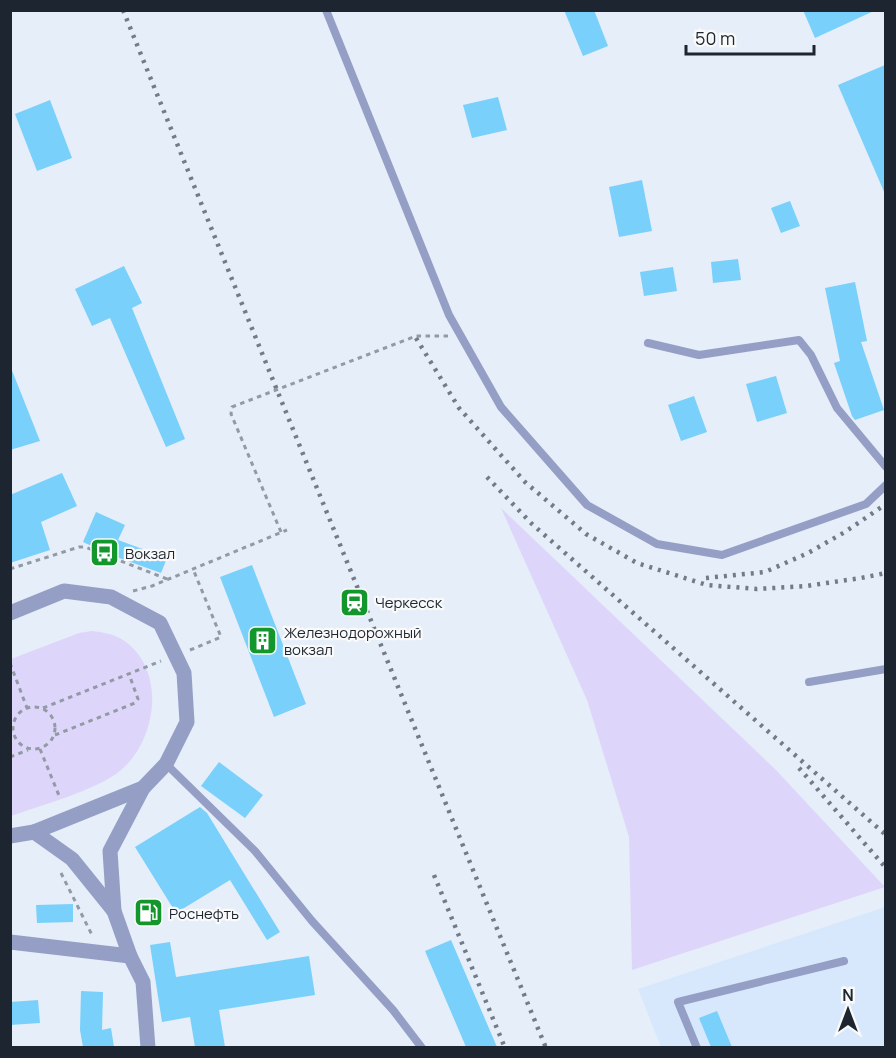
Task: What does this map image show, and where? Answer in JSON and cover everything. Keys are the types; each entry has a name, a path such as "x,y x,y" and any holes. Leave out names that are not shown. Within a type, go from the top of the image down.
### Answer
{"street":[{"path":"10,613 64,591 111,597 160,623 184,673 187,722 166,764 143,788 110,851 114,911 130,956 143,982 148,1047"},
{"path":"10,836 34,832 143,788"},
{"path":"34,832 72,859 114,911"},
{"path":"10,942 130,956"}],"lane":[{"path":"326,10 449,315 501,407 587,506 657,544 722,555 866,504 885,485"},
{"path":"648,343 699,355 799,340 811,355 837,408 885,467"},
{"path":"809,682 885,669"},
{"path":"166,764 255,851 312,921 393,1010 422,1047"},
{"path":"697,1047 678,1002 844,961"}],"path":[{"path":"281,532 231,414 232,407 416,336 446,336 458,332"},
{"path":"111,597 152,586 287,530"},
{"path":"10,569 85,547 169,579"},
{"path":"43,708 221,637 194,569"},
{"path":"10,663 27,708"},
{"path":"55,735 135,703 138,694 129,674"},
{"path":"10,757 40,749 49,744 55,735 56,725 51,715 43,708 33,706 15,717 12,724 14,737 20,745 30,750"},
{"path":"40,749 60,798"},
{"path":"60,871 100,951"}],"shaded area":[{"path":"501,508 776,770 885,887 632,970 629,837 587,700"},
{"path":"92,631 123,640 137,653 146,668 151,686 152,705 143,741 133,757 111,777 84,790 11,816 11,659 79,633"},
{"path":"885,907 885,1047 661,1047 638,989"}],"building":[{"path":"564,10 594,10 608,46 583,56"},
{"path":"803,10 876,10 815,38"},
{"path":"885,65 885,194 838,85"},
{"path":"498,97 507,130 472,138 463,105"},
{"path":"50,100 72,158 37,171 15,114"},
{"path":"642,180 652,231 619,237 609,187"},
{"path":"790,201 800,226 781,233 771,208"},
{"path":"738,259 741,280 713,283 711,262"},
{"path":"124,266 142,303 132,308 185,439 166,447 110,318 92,326 75,289"},
{"path":"673,267 677,291 644,296 640,272"},
{"path":"855,282 867,341 861,342 884,410 855,420 834,363 840,361 825,288"},
{"path":"10,369 40,441 10,450"},
{"path":"776,376 787,413 757,422 746,384"},
{"path":"694,396 707,432 681,441 668,405"},
{"path":"62,473 77,506 41,522 50,550 10,563 10,495"},
{"path":"96,512 125,525 118,540 167,558 161,573 83,542"},
{"name":"Железнодорожный вокзал","path":"252,565 306,704 274,717 220,577"},
{"path":"219,762 263,795 245,818 201,786"},
{"path":"200,807 207,813 280,932 267,940 230,880 176,913 135,847"},
{"path":"73,904 73,922 37,923 36,905"},
{"path":"451,940 497,1047 466,1047 425,951"},
{"path":"170,942 176,977 309,956 315,995 219,1010 225,1047 195,1047 190,1017 162,1022 150,945"},
{"path":"81,991 103,992 102,1030 111,1028 114,1047 83,1047 80,1030"},
{"path":"38,1000 40,1023 10,1025 10,1002"},
{"path":"717,1011 732,1047 711,1047 699,1018"}],"railway":[{"path":"123,10 546,1048"},
{"path":"416,338 459,408 525,482 586,534 637,563 707,585 757,589 806,586 886,573"},
{"path":"487,477 532,524 886,835"},
{"path":"706,578 765,572 808,553 845,532 886,504"},
{"path":"799,768 886,868"},
{"path":"434,875 505,1048"}],"place":[{"name":"Вокзал","path":"104,553"},
{"name":"Черкесск","path":"354,602"},
{"name":"Железнодорожный вокзал","path":"263,641"},
{"name":"Роснефть","path":"148,913"}]}
